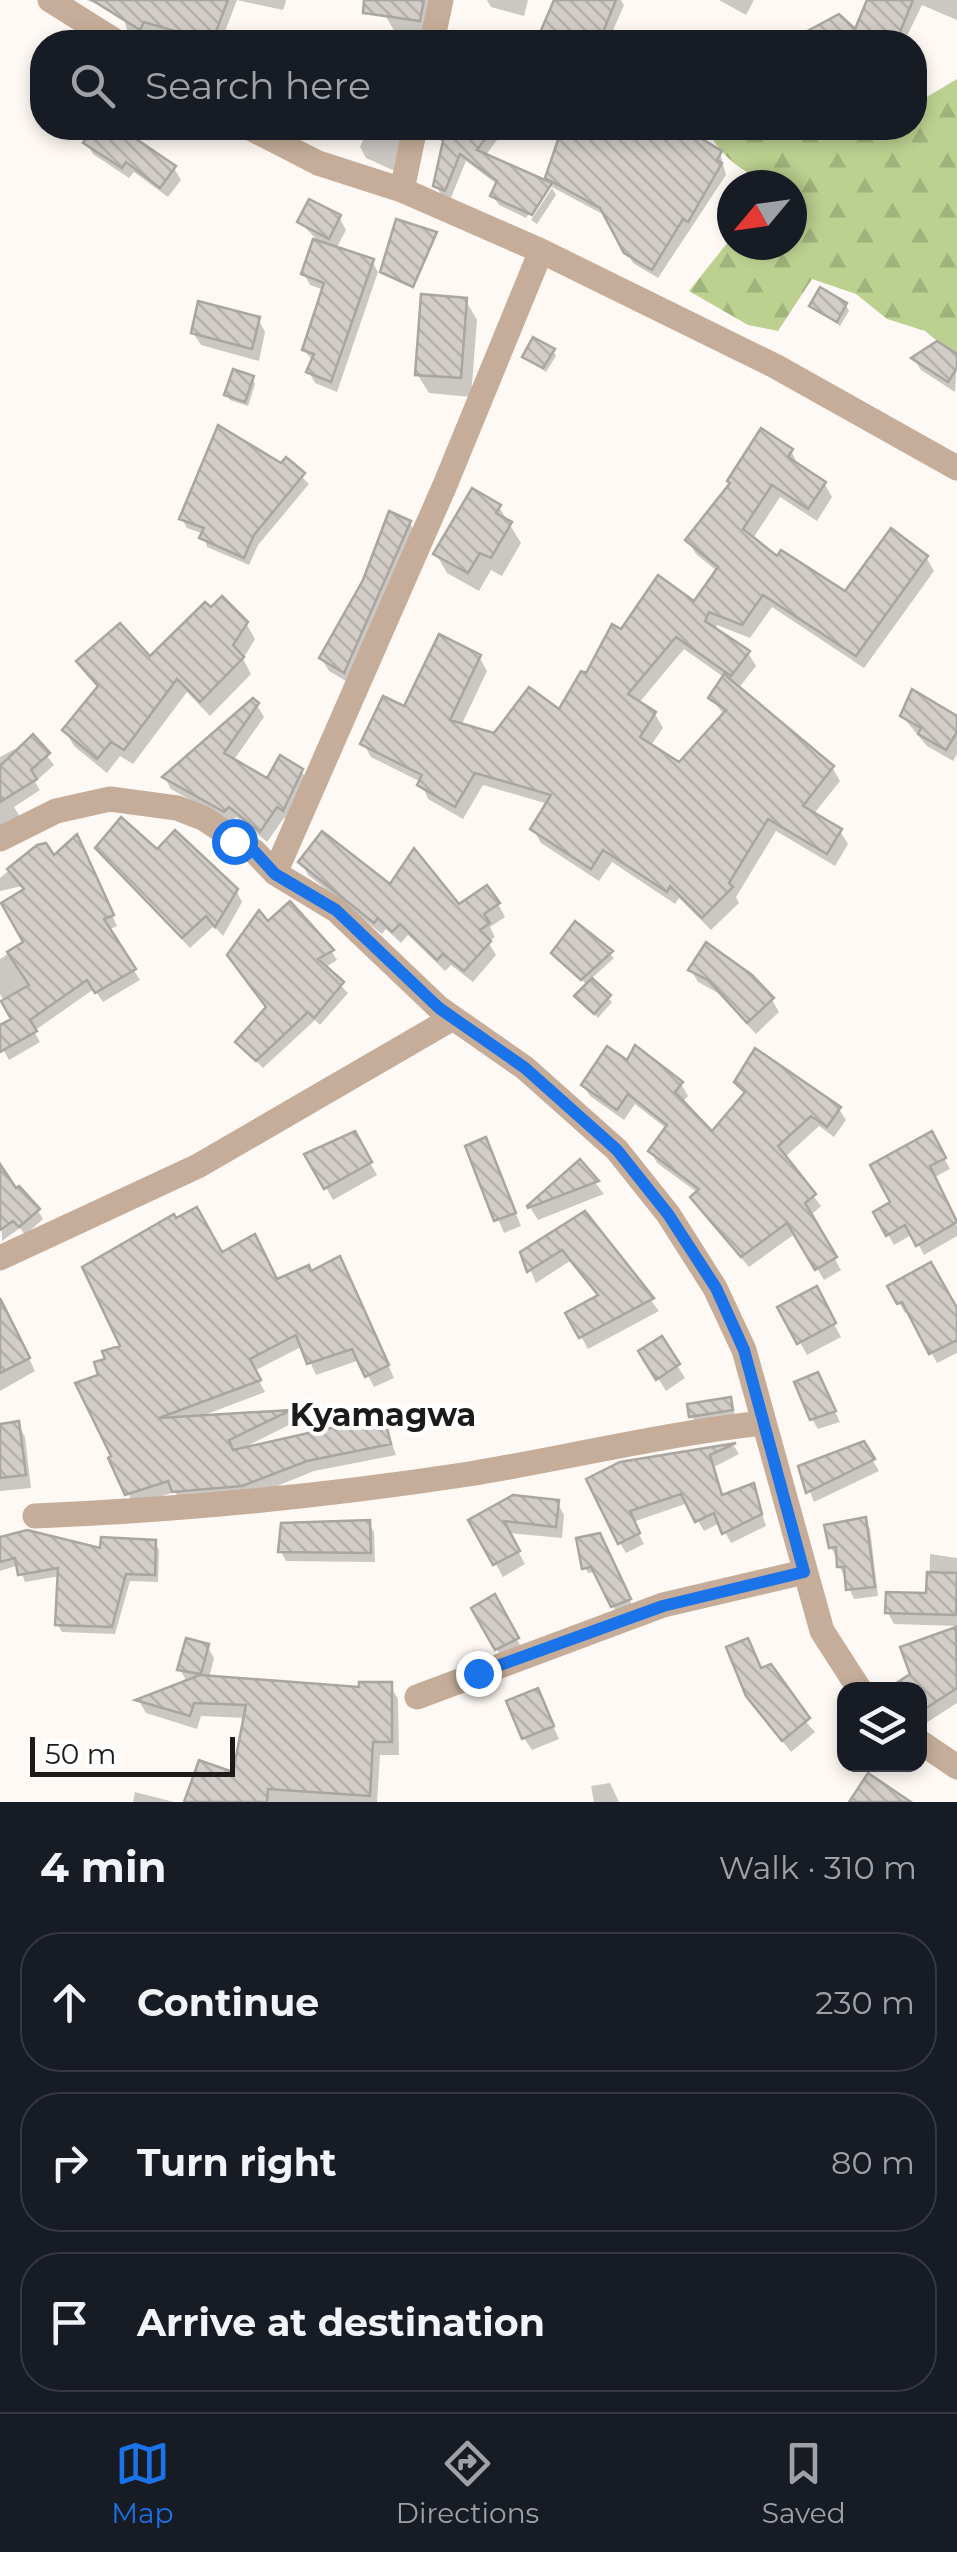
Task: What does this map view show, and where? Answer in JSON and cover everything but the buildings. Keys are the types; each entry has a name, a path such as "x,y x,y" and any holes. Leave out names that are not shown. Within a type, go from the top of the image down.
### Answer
{"street":[{"path":"50,0 98,30"},
{"path":"435,30 441,0"},
{"path":"274,140 318,162 402,190 541,251 775,366 957,468"},
{"path":"402,190 412,140"},
{"path":"275,874 445,485 541,251"},
{"path":"0,839 56,811 110,799 146,803 203,818 255,852 275,874 336,910 453,1018 525,1068 617,1150 668,1214 716,1288 744,1350 822,1631 855,1682"},
{"path":"0,1258 198,1166 453,1018"},
{"path":"35,1516 158,1511 470,1474 690,1431 762,1422"},
{"path":"416,1697 663,1606 804,1572"},
{"path":"927,1747 957,1767"}],"green space":[{"path":"957,79 957,357 925,331 887,319 856,294 812,279 778,331 748,325 689,291 717,256 717,260 807,260 807,170 744,170 713,140 927,140 927,97"}],"district":[{"name":"Kyamagwa","path":"383,1415"}],"route":[{"path":"234,841 255,852 275,874 288,878 336,910 439,1008 525,1068 617,1150 668,1214 716,1288 744,1350 804,1572 663,1606 478,1673"}]}
